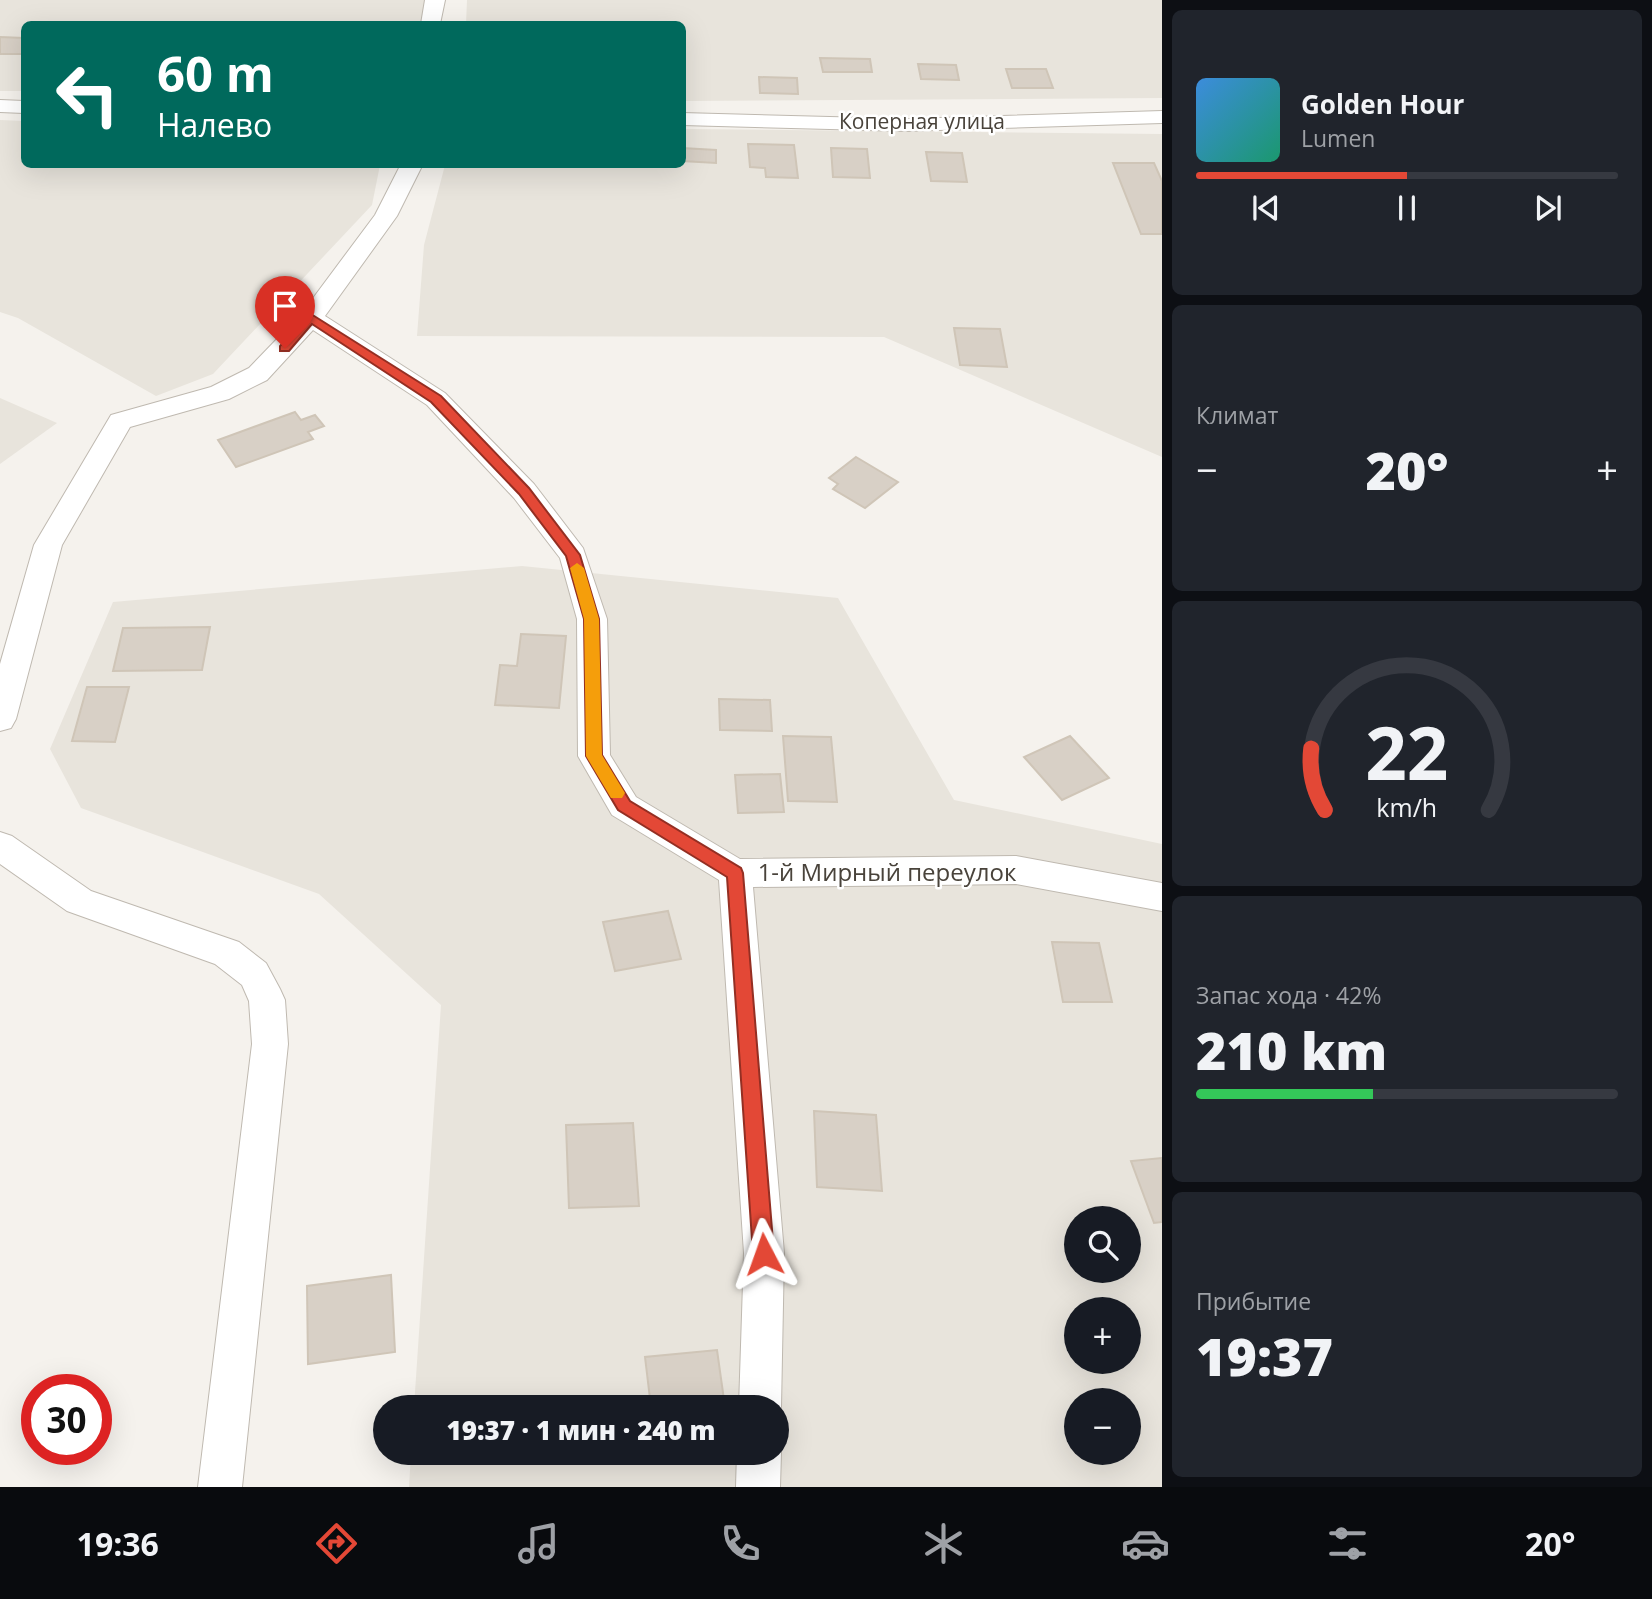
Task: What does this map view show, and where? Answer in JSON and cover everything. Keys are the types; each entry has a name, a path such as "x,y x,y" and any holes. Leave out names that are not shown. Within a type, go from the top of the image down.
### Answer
{"street":[{"path":"432,21 435,0"},
{"path":"0,106 21,107"},
{"name":"Коперная улица","path":"686,119 908,125 1162,117"},
{"path":"0,719 48,545 120,421 220,393 258,374 311,318 386,216 410,168"},
{"path":"311,318 436,399 524,491 557,533 573,555 592,619 594,756 624,806 735,873 764,1254 760,1395"},
{"path":"0,846 79,901 227,953 254,974 267,1000 270,1044 220,1487"},
{"name":"1-й Мирный переулок","path":"735,873 1016,870 1162,897"},
{"path":"758,1487 759,1465"}],"shaded area":[{"path":"0,0 432,0 430,21 21,21 21,91 0,91"},
{"path":"467,0 1162,0 1162,98 686,101 686,21 466,21"},
{"path":"0,120 21,121 21,168 379,168 372,205 213,374 156,396 18,318 0,312"},
{"path":"686,129 1162,134 1162,457 884,337 417,336 424,245 444,168 686,168"},
{"path":"0,398 57,423 0,464"},
{"path":"522,566 838,598 954,800 1162,844 1162,1487 409,1487 410,1465 789,1465 789,1395 415,1395 441,1005 319,894 81,808 50,749 113,602"}],"building":[{"path":"0,37 21,38 21,54 0,54"},
{"path":"820,58 870,59 872,72 823,72"},
{"path":"918,64 956,65 959,80 921,79"},
{"path":"1006,69 1046,69 1053,88 1012,88"},
{"path":"759,77 797,78 798,94 760,93"},
{"path":"748,144 794,145 798,178 766,177 765,168 750,167"},
{"path":"686,148 716,150 716,163 686,161"},
{"path":"831,148 867,149 870,178 833,177"},
{"path":"926,152 962,153 967,182 931,181"},
{"path":"1113,163 1154,163 1162,181 1162,234 1141,234"},
{"path":"954,328 1000,329 1007,367 960,365"},
{"path":"295,412 301,420 315,415 324,426 308,432 313,439 236,467 218,440"},
{"path":"856,457 898,482 865,508 833,489 838,484 829,478"},
{"path":"210,627 202,670 113,671 123,628"},
{"path":"521,634 566,636 559,708 495,705 500,665 517,666"},
{"path":"87,687 129,687 115,742 72,741"},
{"path":"719,699 770,700 772,731 720,730"},
{"path":"783,736 831,737 837,802 788,801"},
{"path":"1070,736 1109,778 1062,800 1024,757"},
{"path":"780,774 784,812 738,813 735,775"},
{"path":"668,911 681,959 615,971 603,922"},
{"path":"1052,942 1099,943 1112,1002 1063,1002"},
{"path":"814,1111 876,1115 882,1191 817,1187"},
{"path":"633,1123 639,1206 569,1208 566,1125"},
{"path":"1162,1158 1162,1222 1154,1223 1131,1161"},
{"path":"391,1275 395,1352 308,1364 307,1286"},
{"path":"717,1350 723,1395 650,1395 645,1357"}],"slow traffic":[{"path":"577,568 592,619 594,756 616,793"}],"route":[{"path":"285,348 311,318 436,399 524,491 573,555 592,619 594,756 624,806 735,873 764,1254"}]}
